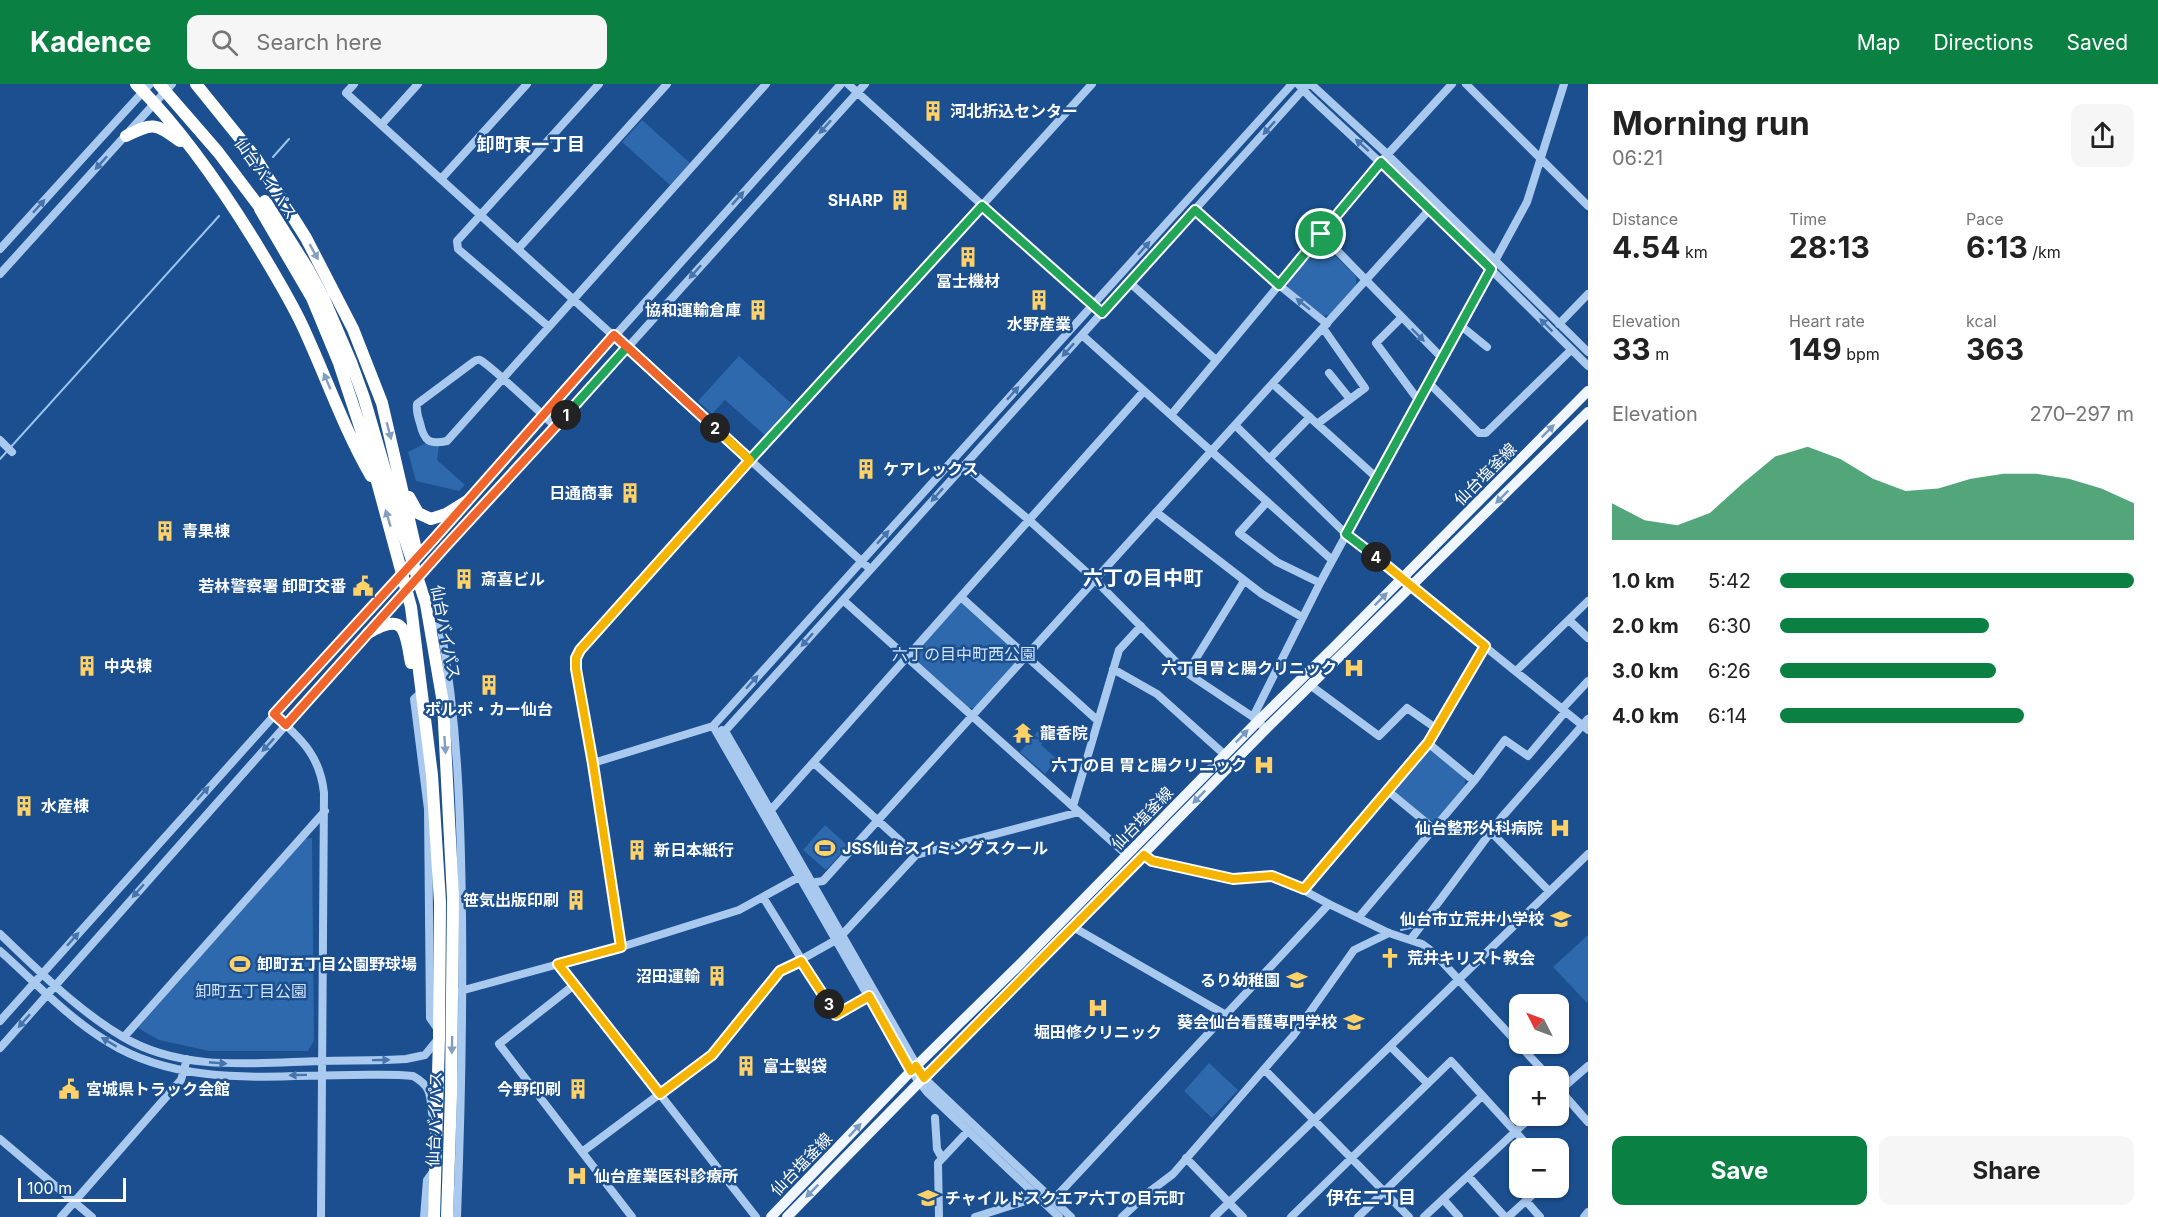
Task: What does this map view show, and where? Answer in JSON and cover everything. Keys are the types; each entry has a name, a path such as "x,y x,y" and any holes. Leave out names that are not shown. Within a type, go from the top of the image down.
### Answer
{"highway":[{"name":"仙台バイパス","path":"159,84 261,203 296,267 321,320 352,401 411,606 432,775 440,902 434,1217"},
{"name":"仙台バイパス","path":"171,84 209,128 308,269 338,330 364,398 415,560 430,624 443,704 458,991 447,1217"},
{"path":"196,84 255,157 321,265 353,329 382,403 399,474 415,560"},
{"path":"143,86 154,104 193,150 228,198 291,305 355,449 379,490"},
{"path":"126,136 146,126 155,125 193,150"},
{"path":"399,474 415,510 423,516 437,518 467,501"},
{"path":"368,633 390,623 402,627 405,631 412,667 422,686"}],"main road":[{"name":"仙台塩釜線","path":"771,1217 913,1069 1588,391"},
{"name":"仙台塩釜線","path":"787,1217 1144,855 1259,722 1310,685 1588,412"}],"street":[{"path":"0,274 171,84"},
{"path":"354,84 346,93 870,568"},
{"path":"381,125 418,84"},
{"path":"441,179 527,84"},
{"path":"549,327 458,249 457,241 599,84"},
{"path":"518,249 667,84"},
{"path":"556,427 503,379 482,361 477,360 417,404 423,435 429,442 447,441 503,379 766,84"},
{"path":"0,1021 841,84"},
{"path":"848,84 1102,313"},
{"path":"0,1048 418,576 556,427 865,84"},
{"path":"621,947 576,669 576,658 580,650 1092,84"},
{"path":"593,764 713,726 1292,84"},
{"path":"1171,415 1387,154 1452,84"},
{"path":"1466,84 1588,206"},
{"path":"964,465 1095,580 1187,673 1259,722 1302,617 1527,202 1564,84"},
{"path":"0,249 143,86"},
{"path":"1305,86 1387,154 1588,352"},
{"path":"1305,86 1588,366"},
{"path":"725,731 1305,86"},
{"path":"799,877 810,882 823,881 1430,209"},
{"path":"1195,210 1325,326 1365,388 1313,420 1269,459"},
{"path":"1321,234 1442,358"},
{"path":"1130,282 1216,360"},
{"path":"1559,324 1588,294"},
{"path":"1401,318 1376,343 1419,401"},
{"path":"1460,325 1487,347"},
{"path":"1082,334 1332,560"},
{"path":"1429,383 1479,433 1486,433 1571,350"},
{"path":"1329,373 1350,399"},
{"path":"1273,384 1377,478"},
{"path":"770,811 1144,391"},
{"path":"1235,425 1346,534 1516,672 1586,725 1502,817 1411,939"},
{"path":"1267,502 1239,533 1277,562 1320,583"},
{"path":"1156,512 1262,594 1302,617"},
{"path":"1187,673 1244,580"},
{"path":"961,597 1097,720"},
{"path":"843,600 1127,855"},
{"path":"1516,672 1588,601"},
{"path":"1569,620 1588,638"},
{"path":"1076,809 1097,720 1119,650 1141,626"},
{"path":"1304,889 1428,743 1485,646"},
{"path":"1113,669 1157,694 1225,755"},
{"path":"1359,917 1474,781 1505,740 1528,756 1588,681"},
{"path":"1310,685 1379,736 1407,708 1437,729"},
{"path":"274,714 311,752 319,766 323,780 325,812 324,1074 321,1217"},
{"path":"713,726 725,731 810,882 869,996 913,1069 922,1080 1071,1217"},
{"path":"713,726 799,877 839,938 913,1069"},
{"path":"1428,743 1474,781"},
{"path":"814,763 916,855"},
{"path":"1388,791 1434,829"},
{"path":"582,1152 712,1055 780,971 839,938 916,855 1076,809"},
{"path":"124,1037 325,812"},
{"path":"1491,832 1549,891"},
{"path":"1214,1217 1588,854"},
{"path":"1144,855 1152,861 1233,879 1272,876 1304,889 1329,904 1389,933 1411,939 1433,952 1539,1066"},
{"path":"457,1217 463,1049 458,991 621,947 738,910 799,877"},
{"path":"763,897 836,1015 869,996"},
{"path":"1053,1200 1329,904"},
{"path":"1072,927 1227,1015"},
{"path":"1122,1217 1173,1174 1293,1036 1354,950 1389,933"},
{"path":"0,934 100,1022 124,1037 162,1053 187,1059 236,1064 416,1059 425,1055 439,1035"},
{"path":"0,951 93,1033 158,1065 185,1072 238,1076 398,1074 413,1076 423,1082 430,1095 436,1164 427,1180 424,1217"},
{"path":"558,964 756,1217"},
{"path":"574,985 499,1044 632,1217"},
{"path":"1391,1047 1428,1083"},
{"path":"61,1217 181,1080 187,1059"},
{"path":"1291,1217 1450,1061 1521,1138"},
{"path":"1569,1082 1588,1066"},
{"path":"1264,1069 1408,1217"},
{"path":"922,1080 927,1092 1059,1217"},
{"path":"1358,1217 1482,1096"},
{"path":"1569,1101 1588,1122"},
{"path":"935,1118 937,1149 942,1158"},
{"path":"1424,1217 1521,1126"},
{"path":"939,1217 938,1163 968,1131"},
{"path":"0,1139 92,1217"},
{"path":"1186,1158 1244,1217"},
{"path":"1468,1176 1506,1217 1529,1198"},
{"path":"975,1217 1038,1197"},
{"path":"1443,1199 1459,1217"},
{"path":"1526,1201 1540,1217"},
{"path":"1584,1217 1588,1212"}],"green space":[{"path":"642,120 690,163 670,185 622,142"},
{"path":"1323,244 1356,276 1356,285 1329,315 1322,316 1288,287 1288,279 1316,246"},
{"path":"739,356 792,404 765,435 725,400 712,414 698,401"},
{"path":"426,443 439,446 437,460 465,485 459,491 416,481 408,452"},
{"name":"六丁の目中町西公園","path":"958,603 964,603 1018,651 1019,658 975,708 969,708 913,658 913,653"},
{"path":"1043,725 1051,732 1041,745 1057,759 1045,774 1020,752"},
{"path":"1431,750 1465,778 1465,787 1436,821 1428,820 1396,794 1395,786 1424,751"},
{"name":"JSS仙台スイミングスクール","path":"825,825 848,846 826,870 803,850"},
{"name":"卸町五丁目公園","path":"312,838 314,1040 308,1051 209,1051 159,1040 138,1028 304,839"},
{"path":"1588,935 1588,1004 1553,967"},
{"path":"1209,1063 1238,1090 1212,1118 1184,1091"}],"waterway":[{"path":"273,157 289,139"},
{"path":"0,459 219,216"},
{"path":"1401,930 1415,927"}],"place":[{"name":"河北折込センター","path":"933,111"},
{"name":"SHARP","path":"900,200"},
{"name":"冨士機材","path":"968,257"},
{"name":"水野産業","path":"1039,300"},
{"name":"協和運輸倉庫","path":"758,310"},
{"name":"ケアレックス","path":"866,469"},
{"name":"日通商事","path":"630,493"},
{"name":"青果棟","path":"165,531"},
{"name":"斎喜ビル","path":"464,579"},
{"name":"若林警察署 卸町交番","path":"363,586"},
{"name":"中央棟","path":"87,666"},
{"name":"六丁目胃と腸クリニック","path":"1354,668"},
{"name":"ボルボ・カー仙台","path":"489,685"},
{"name":"龍香院","path":"1023,733"},
{"name":"六丁の目 胃と腸クリニック","path":"1264,765"},
{"name":"水産棟","path":"24,806"},
{"name":"仙台整形外科病院","path":"1560,828"},
{"name":"JSS仙台スイミングスクール","path":"825,848"},
{"name":"新日本紙行","path":"637,850"},
{"name":"笹気出版印刷","path":"576,900"},
{"name":"仙台市立荒井小学校","path":"1561,919"},
{"name":"荒井キリスト教会","path":"1390,958"},
{"name":"卸町五丁目公園野球場","path":"240,964"},
{"name":"沼田運輸","path":"717,976"},
{"name":"るり幼稚園","path":"1297,980"},
{"name":"堀田修クリニック","path":"1098,1008"},
{"name":"葵会仙台看護専門学校","path":"1354,1022"},
{"name":"富士製袋","path":"746,1066"},
{"name":"宮城県トラック会館","path":"69,1089"},
{"name":"今野印刷","path":"578,1089"},
{"name":"仙台産業医科診療所","path":"577,1176"},
{"name":"チャイルドスクエア六丁の目元町","path":"928,1198"}],"district":[{"name":"卸町東一丁目","path":"531,145"},
{"name":"六丁の目中町","path":"1143,578"},
{"name":"伊在二丁目","path":"1371,1198"}],"route":[{"path":"1321,234 1279,285 1195,210 1102,313 982,206 750,460 627,347 286,725 274,714 434,539 614,335 750,460 580,650 576,658 621,947 558,964 660,1094 712,1055 780,971 801,961 836,1015 869,996 911,1071 916,1066 924,1078 1144,855 1152,861 1233,879 1279,877 1304,889 1428,743 1485,646 1346,534 1491,269 1381,162 1321,234"}]}
